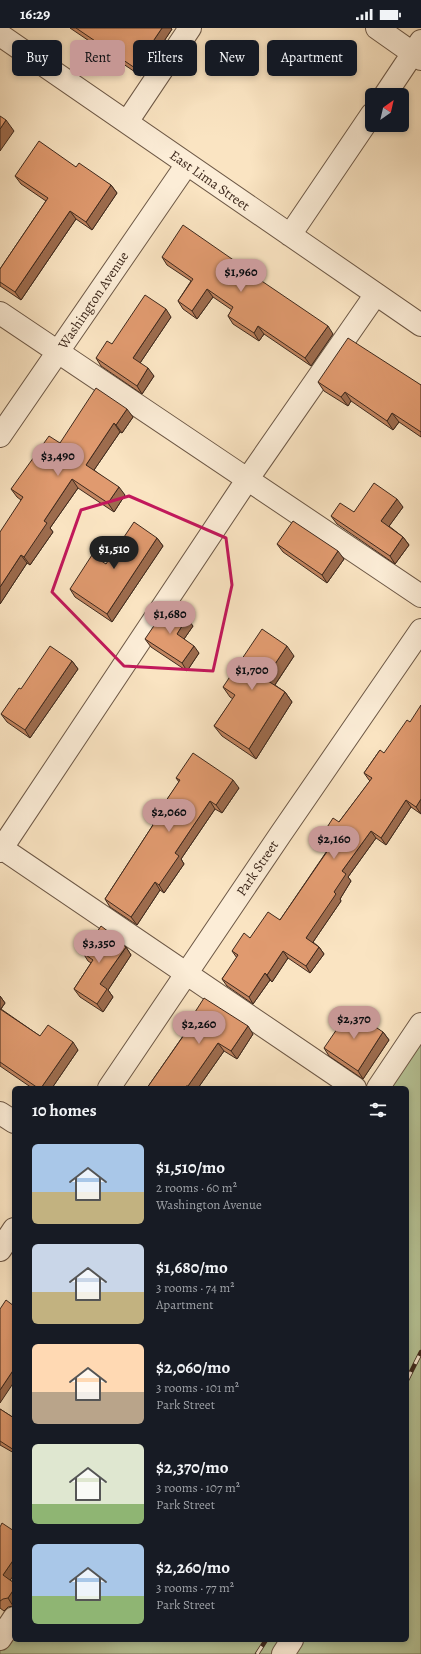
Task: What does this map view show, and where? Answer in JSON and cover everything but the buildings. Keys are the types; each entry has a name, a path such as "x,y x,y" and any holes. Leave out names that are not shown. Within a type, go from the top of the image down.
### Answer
{"street":[{"path":"127,122 190,28"},
{"path":"377,28 418,51 390,88"},
{"name":"East Lima Street","path":"0,35 421,325"},
{"path":"290,235 365,124"},
{"name":"Washington Avenue","path":"0,436 187,164"},
{"path":"352,1086 1,849 247,480 376,294"},
{"path":"0,313 421,596"},
{"name":"Park Street","path":"110,1086 421,630"},
{"path":"379,1086 421,1024"},
{"path":"0,1113 12,1121"},
{"path":"0,1250 12,1232"},
{"path":"0,1638 12,1621"},
{"path":"283,1654 291,1642"}],"highlighted area":[{"path":"129,496 226,538 232,585 213,671 124,666 52,592 81,510"}],"green space":[{"path":"421,1021 421,1654 0,1654 0,1638 12,1621 12,1642 409,1642 409,1086 377,1086"}],"railway":[{"path":"409,1376 421,1352"},
{"path":"257,1654 265,1642"}]}
